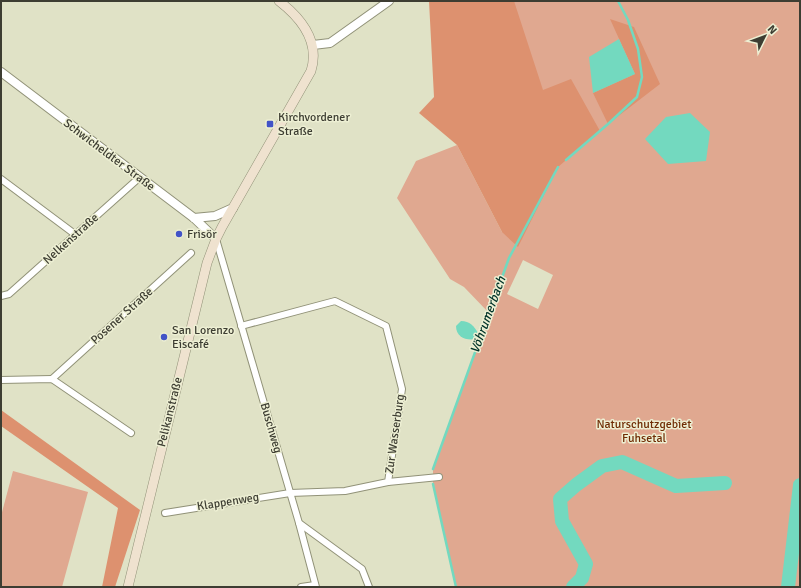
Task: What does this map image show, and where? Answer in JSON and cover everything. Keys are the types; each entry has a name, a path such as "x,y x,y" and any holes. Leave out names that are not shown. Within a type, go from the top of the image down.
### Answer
{"main road":[{"path":"216,239 311,71 314,60 313,45 310,37 296,18 279,1"},
{"name":"Pelikanstraße","path":"128,587 201,285 216,239"}],"street":[{"path":"313,45 330,43 389,1"},
{"name":"Schwicheldter Straße","path":"1,72 194,218 216,239"},
{"name":"Nelkenstraße","path":"1,296 9,294 140,177"},
{"path":"1,179 76,235"},
{"path":"194,218 215,216 233,208"},
{"name":"Buschweg","path":"216,239 221,251 241,326 299,523 315,586"},
{"name":"Posener Straße","path":"52,379 191,253"},
{"name":"Zur Wasserburg","path":"241,326 335,301 386,326 402,389 388,482"},
{"path":"1,380 52,379 131,433"},
{"name":"Zur Wasserburg","path":"290,493 345,491 388,482 439,477"},
{"name":"Klappenweg","path":"165,513 290,493"},
{"path":"299,523 362,569 369,587"},
{"path":"301,587 315,586"}],"green space":[{"name":"Naturschutzgebiet Fuhsetal","path":"506,1 800,1 800,587 456,587 433,484 433,469 489,313 464,287 450,279 397,198 416,161 457,145 502,232","holes":["523,260 553,275 538,309 507,294"]},
{"path":"13,471 88,492 62,587 1,587 1,516"}],"shaded area":[{"path":"429,1 514,1 543,90 571,79 600,131 558,167 518,247 502,232 457,145 419,113 434,97"},
{"path":"610,19 634,27 660,84 608,124 593,93 635,74"},
{"path":"1,410 140,510 115,587 102,587 118,508 1,426"}],"water":[{"path":"619,39 635,74 593,93 589,57"},
{"path":"690,113 710,132 706,161 668,164 645,139 666,117"},
{"path":"461,321 467,322 473,326 478,333 476,339 465,339 458,333 456,326"}],"waterway":[{"name":"Vöhrumerbach","path":"566,160 637,97 642,77 638,49 628,20 618,1"},
{"name":"Vöhrumerbach","path":"433,469 509,258 558,167"},
{"path":"573,587 582,578 586,564 562,521 560,499 602,466 622,462 676,486 725,483"},
{"name":"Vöhrumerbach","path":"433,484 456,587"},
{"path":"788,587 800,485"}],"place":[{"name":"Kirchvordener Straße","path":"270,124"},
{"name":"Frisör","path":"179,234"},
{"name":"San Lorenzo Eiscafé","path":"164,337"}]}
